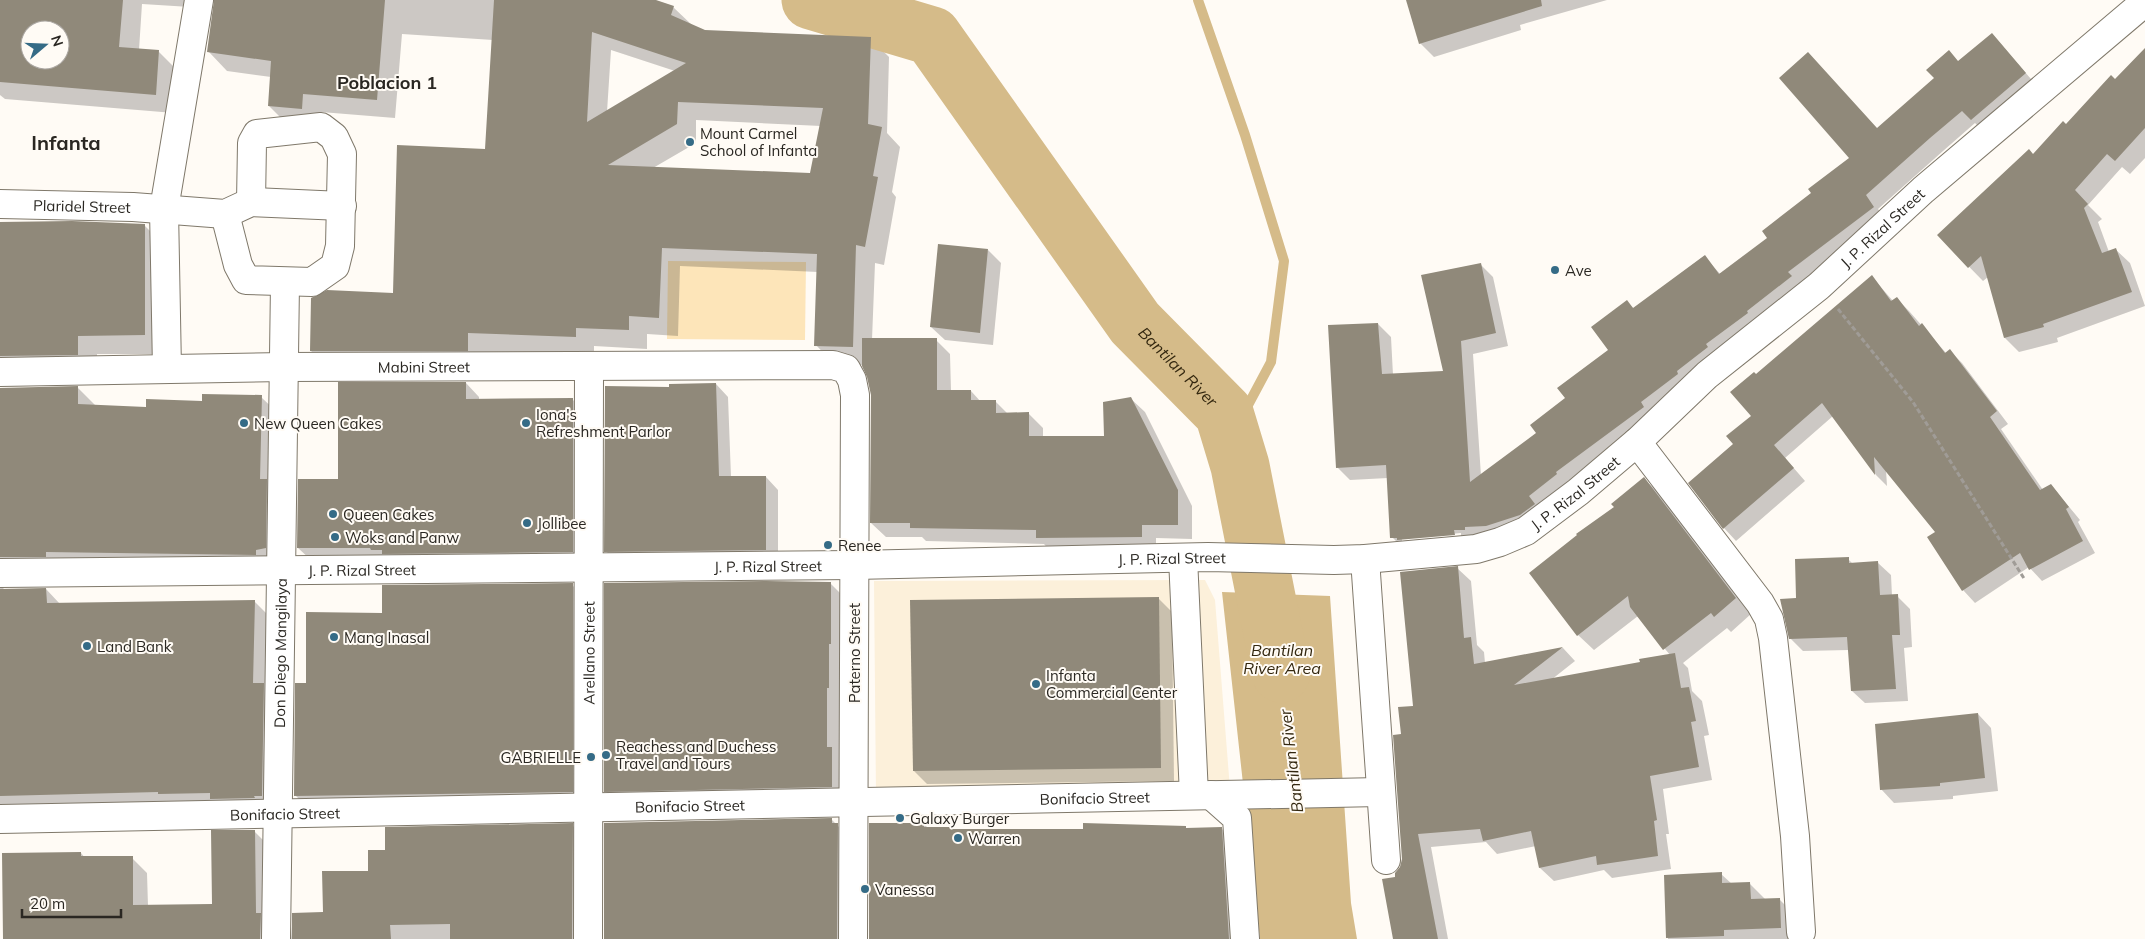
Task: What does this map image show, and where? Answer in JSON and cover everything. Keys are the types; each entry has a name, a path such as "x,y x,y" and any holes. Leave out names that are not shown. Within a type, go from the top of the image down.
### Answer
{"street":[{"path":"167,369 164,208 199,0"},
{"name":"J. P. Rizal Street","path":"0,572 855,565 1196,557 1334,560 1476,549 1500,542 1526,531 1578,492 1637,442 1707,375 1819,286 1923,190 2145,2"},
{"path":"251,202 252,143 258,134 321,127 334,138 342,154 342,206 340,246 335,266 312,282 285,283 246,280 238,264 225,214 251,202 342,206"},
{"name":"Plaridel Street","path":"0,204 164,208 225,214"},
{"name":"Don Diego Mangilaya","path":"276,939 285,283"},
{"name":"Mabini Street","path":"0,372 834,364 846,369"},
{"name":"Arellano Street","path":"588,939 589,367"},
{"name":"Paterno Street","path":"846,369 852,380 855,395 853,939"},
{"path":"1637,442 1760,603 1769,619 1773,638 1795,836 1801,932"},
{"path":"1196,557 1214,796 1237,818 1244,939"},
{"path":"1365,559 1373,792 1386,860"},
{"name":"Bonifacio Street","path":"0,819 1373,792"}],"path":[{"path":"1819,286 1913,402 2024,580"}],"shaded area":[{"path":"668,261 806,262 805,340 667,339"},
{"name":"Infanta Commercial Center","path":"1205,580 1215,600 1230,789 876,795 874,581"}],"water":[{"name":"Bantilan River Area","path":"1222,592 1330,596 1351,903 1357,939 1260,939"}],"building":[{"path":"0,0 123,0 119,47 159,50 156,95 0,82"},
{"path":"214,0 385,0 377,100 303,94 302,109 268,106 271,61 207,52"},
{"path":"494,0 656,0 674,6 671,15 705,30 871,37 868,124 882,127 873,176 878,177 865,247 856,245 853,347 814,346 817,254 662,248 659,318 629,316 629,330 576,328 576,337 468,333 468,351 310,351 311,298 327,290 393,293 397,145 485,149","holes":["592,32 686,63 587,122","678,102 823,108 810,173 608,165 677,124"]},
{"path":"1406,0 1541,0 1542,6 1419,44"},
{"path":"1992,33 2026,73 1971,120 1962,111 1930,138 1866,195 1874,207 1788,272 1792,276 1747,311 1748,313 1706,344 1708,347 1677,371 1678,374 1641,402 1644,407 1556,472 1557,474 1529,496 1535,504 1520,515 1486,526 1465,527 1465,530 1454,530 1455,535 1397,540 1397,538 1390,538 1386,465 1336,468 1328,325 1378,323 1382,374 1443,371 1421,275 1481,263 1496,333 1461,341 1470,482 1536,433 1530,425 1565,398 1557,388 1608,350 1591,327 1627,300 1633,308 1705,255 1719,274 1767,238 1762,231 1811,193 1808,189 1849,158 1779,78 1808,52 1877,128 1934,78 1926,70 1949,50 1958,61"},
{"path":"2145,48 2145,128 2115,161 2107,154 2075,190 2088,204 2084,208 2102,253 2116,248 2132,292 2043,324 2044,327 2004,338 1981,256 1968,268 1937,235 2029,149 2033,154 2063,121 2066,124 2111,75 2115,79"},
{"path":"72,221 145,224 145,335 78,336 78,355 0,356 0,222"},
{"path":"938,244 988,249 980,333 930,327"},
{"path":"1872,275 1891,301 1897,297 1919,326 1922,323 1945,353 1950,349 1997,411 1990,417 2040,490 2051,484 2069,507 2066,509 2083,541 2029,570 2020,553 1962,591 1927,537 1935,532 1874,457 1875,475 1822,403 1774,445 1794,468 1723,529 1688,483 1733,444 1726,436 1751,416 1730,392 1754,372 1756,374"},
{"path":"862,338 937,338 937,390 971,390 971,400 996,400 996,413 1029,412 1029,436 1104,436 1103,402 1131,397 1178,490 1178,525 1142,525 1142,537 1036,538 1036,530 910,528 910,523 870,523 871,395 867,377 862,366"},
{"path":"338,382 466,382 466,399 573,398 573,552 382,554 382,550 371,550 370,548 297,548 298,479 338,479"},
{"path":"716,383 719,476 766,476 766,550 604,552 605,386 669,387 669,384"},
{"path":"78,386 78,404 146,407 146,399 202,401 202,394 262,395 260,479 267,479 266,548 256,550 256,555 46,552 46,557 0,557 0,388"},
{"path":"1644,477 1736,598 1714,617 1711,613 1663,650 1630,607 1628,596 1577,636 1529,573 1576,534 1614,507 1611,504"},
{"path":"1849,557 1849,563 1878,561 1880,595 1898,594 1900,635 1892,635 1896,689 1851,691 1847,637 1789,639 1780,599 1796,598 1795,559"},
{"path":"1458,566 1464,638 1471,637 1474,664 1563,647 1514,685 1640,662 1639,659 1675,653 1681,688 1689,687 1696,721 1691,722 1699,767 1650,776 1657,820 1654,821 1658,856 1597,865 1596,856 1539,868 1531,831 1483,841 1480,829 1418,834 1438,939 1393,939 1382,879 1395,877 1402,859 1393,735 1401,734 1398,707 1413,706 1400,572"},
{"path":"831,582 831,644 829,644 829,688 827,688 827,747 832,747 832,787 604,792 604,583"},
{"path":"573,583 573,792 294,796 295,683 306,683 306,612 382,613 382,585"},
{"path":"46,588 47,603 255,600 253,683 264,683 262,796 254,796 255,798 210,799 210,793 158,794 158,792 0,796 0,589"},
{"name":"Infanta Commercial Center","path":"1159,597 1161,768 913,771 910,600"},
{"path":"1978,713 1985,778 1940,783 1940,786 1880,790 1875,724"},
{"path":"832,818 832,823 838,823 837,939 604,939 604,823"},
{"path":"573,823 572,939 450,939 450,924 390,925 391,939 292,939 292,913 323,912 322,871 368,871 368,850 385,850 385,827"},
{"path":"869,823 924,823 924,827 953,827 953,829 1083,829 1083,823 1186,826 1186,828 1222,827 1229,939 869,939"},
{"path":"211,830 255,830 256,913 261,913 260,939 3,939 2,853 81,852 81,856 133,856 133,905 212,904"},
{"path":"1722,872 1722,883 1750,882 1751,899 1780,898 1781,928 1724,930 1724,936 1666,938 1664,875"}],"waterway":[{"name":"Bantilan River","path":"811,0 932,36 1135,323 1224,413 1240,466 1281,673"},
{"path":"1198,0 1245,135 1284,261 1271,362 1231,437"}],"place":[{"name":"Mount Carmel School of Infanta","path":"690,142"},
{"name":"Ave","path":"1555,270"},
{"name":"New Queen Cakes","path":"244,423"},
{"name":"Iona's Refreshment Parlor","path":"526,423"},
{"name":"Queen Cakes","path":"333,514"},
{"name":"Jollibee","path":"527,523"},
{"name":"Woks and Panw","path":"335,537"},
{"name":"Renee","path":"828,545"},
{"name":"Mang Inasal","path":"334,637"},
{"name":"Land Bank","path":"87,646"},
{"name":"Infanta Commercial Center","path":"1036,684"},
{"name":"Reachess and Duchess Travel and Tours","path":"606,755"},
{"name":"GABRIELLE","path":"591,757"},
{"name":"Galaxy Burger","path":"900,818"},
{"name":"Warren","path":"958,838"},
{"name":"Vanessa","path":"865,889"}],"district":[{"name":"Poblacion 1","path":"387,82"},
{"name":"Infanta","path":"66,142"}]}
